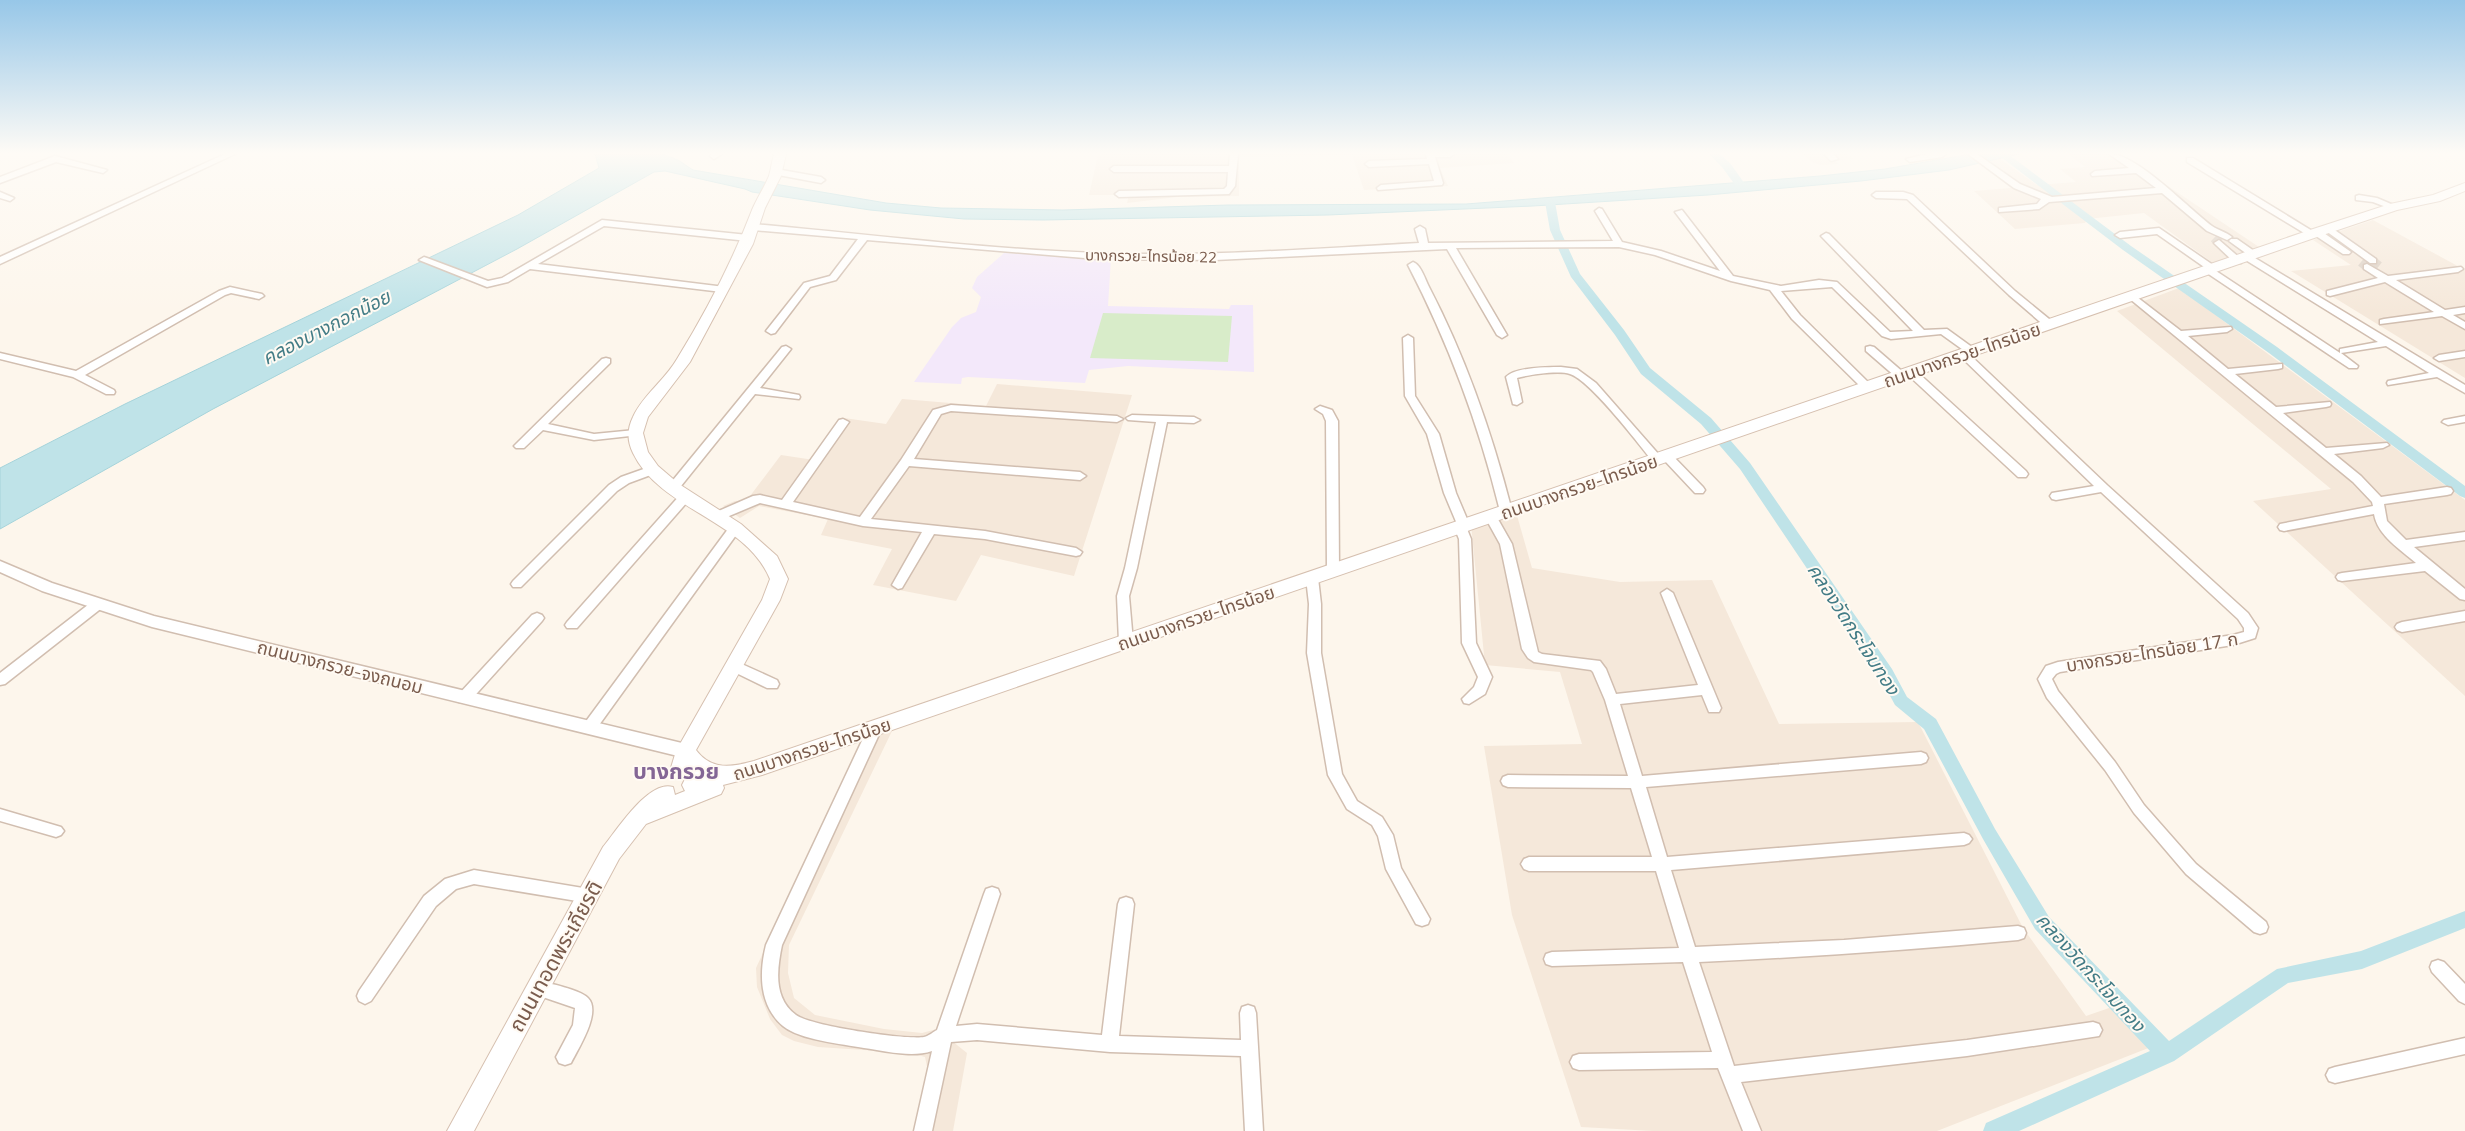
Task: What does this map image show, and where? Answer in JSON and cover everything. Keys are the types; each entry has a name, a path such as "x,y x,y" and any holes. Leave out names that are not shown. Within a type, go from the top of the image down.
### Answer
{"main road":[{"path":"686,778 686,751 772,600 779,579 771,560 735,528 679,493 652,470 640,452 636,433 642,416 682,362 722,289 750,233 760,207"},
{"name":"ถนนบางกรวย-ไทรน้อย","path":"666,793 683,793 686,778 736,775 2394,207"},
{"path":"686,751 696,766 707,772 736,775"},
{"path":"638,819 718,787 736,775"},
{"name":"ถนนเทอดพระเกียรติ","path":"460,1131 611,853 638,819 666,793"}],"street":[{"path":"0,261 117,207"},
{"path":"1920,207 2012,293 2050,325"},
{"path":"2002,210 2032,207"},
{"path":"2183,207 2210,229 2231,239 2247,258"},
{"path":"2274,207 2320,232 2465,326"},
{"path":"1599,211 1619,244"},
{"path":"1679,212 1729,277"},
{"name":"บางกรวย-ไทรน้อย 22","path":"424,260 466,277 487,284 493,284 505,280 602,223 750,233 865,237 1042,253 1098,256 1287,255 1424,246 1619,244 1650,249 1729,277 1774,288 1826,283 1836,285 1883,332"},
{"path":"1420,229 1424,246"},
{"path":"2210,229 2216,241 2465,390"},
{"path":"2120,235 2158,231 2354,366"},
{"path":"1826,236 1921,333"},
{"path":"771,331 807,285 833,278 865,237"},
{"path":"1450,246 1502,336"},
{"path":"1413,265 1446,327 1467,378 1496,466 1498,514 1529,649 1532,655 1538,659 1595,665 1599,669 1612,700 1689,955 1727,1067 1752,1131"},
{"path":"528,266 722,289"},
{"path":"2330,293 2389,278 2458,269"},
{"path":"1774,288 1796,317 1867,387"},
{"path":"77,375 222,293 230,290 259,296"},
{"path":"2133,297 2325,452 2379,505 2381,522 2402,545 2465,596"},
{"path":"2384,322 2465,310"},
{"path":"2180,334 2227,329"},
{"name":"บางกรวย-ไทรน้อย 17 ก","path":"1883,332 1891,336 1946,332 2103,488 2244,616 2252,628 2250,636 2233,640 2058,668 2051,670 2044,679 2052,694 2110,766 2140,809 2191,869 2260,927"},
{"path":"1408,338 1410,396 1433,434 1465,539 1469,643 1485,677 1480,690 1469,699"},
{"path":"2344,351 2387,343"},
{"path":"572,625 679,493 753,390 786,349"},
{"path":"1870,349 1906,374 2022,474"},
{"path":"2438,358 2465,354"},
{"path":"0,356 77,375 110,392"},
{"path":"520,446 606,361"},
{"path":"2226,372 2278,366"},
{"path":"1517,402 1510,377 1522,374 1573,371 1585,379 1663,458 1699,490"},
{"path":"2392,383 2438,374"},
{"path":"753,390 795,397"},
{"path":"2274,411 2326,404"},
{"path":"863,522 906,462 937,412 941,410 951,408 1117,419"},
{"path":"1320,409 1328,412 1332,421 1333,570"},
{"path":"1132,418 1194,420"},
{"path":"1126,642 1123,596 1131,568 1162,418"},
{"path":"2448,422 2465,419"},
{"path":"785,505 843,422"},
{"path":"540,426 594,437 636,433"},
{"path":"2325,452 2383,445"},
{"path":"906,462 1080,476"},
{"path":"517,584 613,488 624,480 652,470"},
{"path":"2056,496 2103,488"},
{"path":"2284,527 2447,491"},
{"path":"718,516 753,500 863,522 929,531 985,535 1076,552"},
{"path":"589,728 735,528"},
{"path":"898,585 929,531"},
{"path":"2402,545 2465,536"},
{"name":"ถนนบางกรวย-จงถนอม","path":"0,566 47,588 152,620 686,751"},
{"path":"2342,578 2427,566"},
{"path":"1312,578 1316,604 1314,653 1335,775 1352,804 1377,822 1385,835 1394,868 1422,919"},
{"path":"1667,593 1714,708"},
{"path":"0,680 98,604"},
{"path":"2402,627 2465,616"},
{"path":"464,698 537,618"},
{"path":"734,666 772,684"},
{"path":"1612,700 1706,689"},
{"path":"875,728 774,944 768,967 770,988 776,1005 792,1023 846,1038 917,1046 927,1045 944,1035 977,1032 1110,1044 1248,1048"},
{"path":"1508,782 1637,782 1921,758"},
{"path":"0,815 56,831"},
{"path":"1529,864 1662,864 1964,838"},
{"path":"365,996 430,900 451,884 474,877 589,896"},
{"path":"923,1131 944,1035 992,894"},
{"path":"1110,1044 1126,904"},
{"path":"1552,959 1689,955 1913,944 2018,933"},
{"path":"2438,967 2465,996"},
{"path":"537,988 575,999 583,1004 585,1011 583,1022 565,1057"},
{"path":"1248,1013 1248,1048 1254,1131"},
{"path":"1579,1062 1727,1067 1967,1048 2093,1030"},
{"path":"2335,1075 2465,1046"}],"shaded area":[{"path":"1991,207 2199,207 2262,249 2213,263 2144,213 2087,219 2085,223 2015,229"},
{"path":"2373,220 2465,270 2465,378 2291,271 2351,265 2313,240"},
{"path":"1004,253 1111,258 1108,306 1229,309 1231,305 1253,305 1254,372 1128,366 1089,370 1085,383 968,377 962,378 961,384 914,382 952,327 961,318 976,312 981,297 972,288 977,277"},
{"path":"2179,288 2465,500 2465,696 2253,501 2331,489 2117,311"},
{"path":"997,384 1132,395 1074,576 981,555 956,601 873,585 892,549 821,535 828,519 759,506 740,518 723,506 735,501 747,500 781,455 814,460 844,418 886,424 902,399 986,406"},
{"path":"1516,512 1532,568 1620,582 1712,580 1779,724 1918,722 2023,928 2086,1016 2112,1007 2151,1047 1937,1131 1653,1131 1581,1127 1512,915 1484,746 1582,744 1560,672 1485,665 1471,524"},
{"path":"892,731 789,945 788,973 794,998 815,1015 884,1029 922,1033 937,1029 967,1053 953,1131 915,1131 928,1071 925,1057 910,1053 818,1047 794,1041 782,1035 770,1019 757,987 756,968 861,742"}],"green space":[{"path":"1103,313 1232,316 1228,362 1090,358"}],"water":[{"name":"คลองบางกอกน้อย","path":"532,207 592,207 517,249 213,409 0,529 0,468 125,404"},
{"path":"849,207 1063,210 1169,207 1515,207 1328,215 1043,220 964,219"}],"waterway":[{"name":"คลองวัดกระโจมทอง","path":"1551,207 1555,230 1575,275 1620,333 1645,371 1706,421 1745,466 1798,541 1835,601 1886,673 1901,701 1930,724 1989,834 2042,923 2167,1054"},
{"path":"2072,207 2127,248 2273,350 2465,493"},
{"path":"2167,1054 2284,975 2362,960 2465,919"},
{"path":"1994,1131 2167,1054"}],"tunnel":[{"path":"2214,238 2219,243"},
{"path":"2373,261 2379,266"},
{"path":"2361,262 2367,267"}],"district":[{"name":"บางกรวย","path":"676,771"}]}
